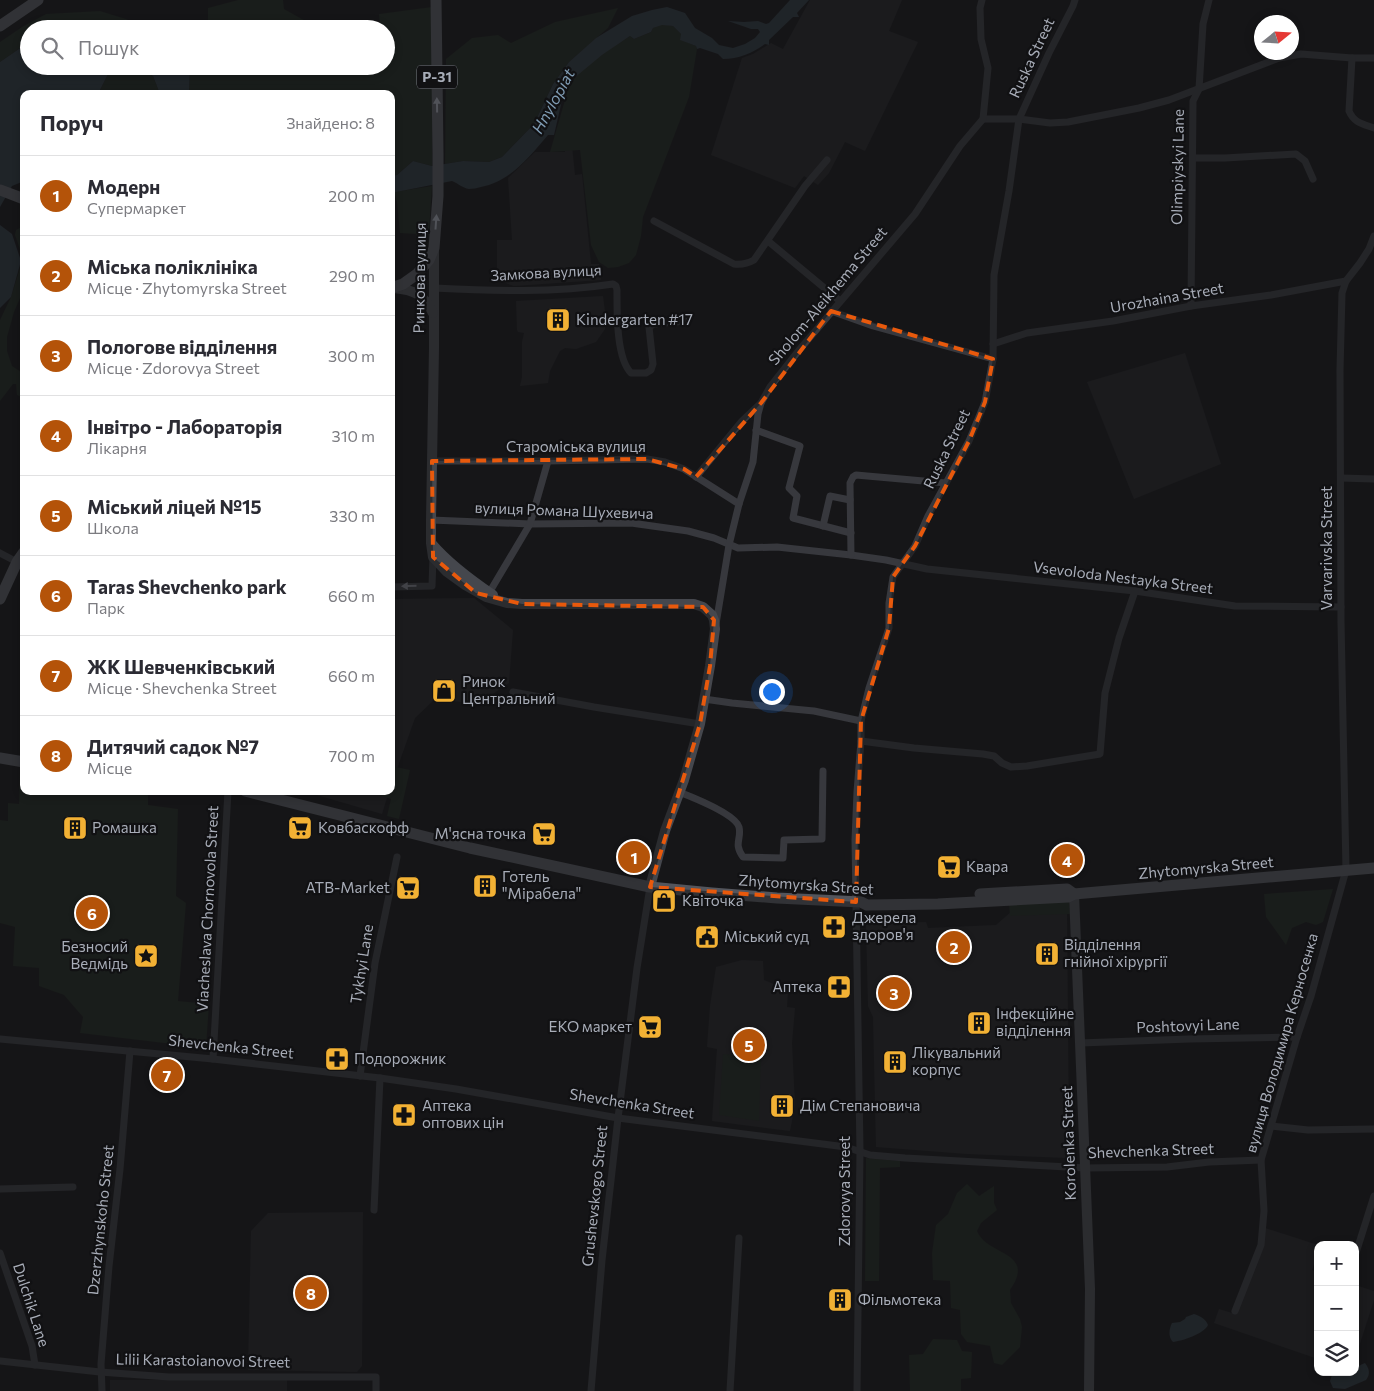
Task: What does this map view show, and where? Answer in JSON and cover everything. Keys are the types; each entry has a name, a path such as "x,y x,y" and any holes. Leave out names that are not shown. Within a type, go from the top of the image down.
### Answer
{"main road":[{"path":"0,26 38,0"},
{"name":"Ринкова вулиця","path":"433,557 431,520 434,248 438,196 436,0"},
{"path":"0,190 20,198"},
{"path":"395,287 417,274 429,260 434,248"},
{"path":"395,288 411,290 423,297 434,316"},
{"path":"431,543 441,555 475,583 507,603 694,604 703,607 712,615 715,629 700,724 665,831 650,887"},
{"path":"433,557 447,572 465,585 486,597 500,600"},
{"path":"0,598 20,558"},
{"path":"0,758 20,761"},
{"name":"Zhytomyrska Street","path":"261,795 470,848 650,887 712,894 859,902 867,905 938,904 1068,897 1074,894 1374,868"},
{"name":"Korolenka Street","path":"1074,894 1090,1289 1088,1391"}],"street":[{"path":"982,0 980,8 981,39 988,68 983,118 1019,119 1050,123 1068,122 1169,100 1279,58 1301,54 1374,58"},
{"name":"Olimpiyskyi Lane","path":"1191,306 1193,101 1199,89 1203,24 1209,0"},
{"name":"Ruska Street","path":"859,902 855,840 861,722 869,688 889,628 889,603 893,577 915,546 928,516 970,441 985,402 993,359 994,275 1010,191 1019,119 1074,3"},
{"path":"1352,58 1349,111 1352,118 1374,128"},
{"name":"Sholom-Aleikhema Street","path":"715,629 722,597 729,545 739,504 753,462 761,403 788,364 831,311 915,214 960,146 983,118"},
{"path":"1193,158 1296,154 1305,161 1313,179"},
{"path":"654,221 729,261 741,265 748,264 754,260 768,242 805,186 827,160"},
{"name":"Varvarivska Street","path":"1346,870 1341,607 1342,293 1346,281 1369,249 1374,236"},
{"path":"768,242 840,301"},
{"name":"Urozhaina Street","path":"994,344 1027,333 1113,321 1191,306 1272,295 1346,281"},
{"name":"Замкова вулиця","path":"434,288 531,290 613,284 617,290 618,334 624,363 630,373 646,373 651,370 653,364 649,327 654,324 685,321"},
{"path":"831,311 873,326 993,359"},
{"path":"696,477 742,421 761,403"},
{"path":"756,430 800,446 789,488 797,496 793,518 850,533"},
{"name":"Староміська вулиця","path":"432,461 647,459 665,462 684,469 739,504"},
{"path":"489,593 530,524 548,461"},
{"path":"851,555 850,483 853,477 856,475 946,483"},
{"path":"1341,478 1374,479"},
{"path":"823,526 830,496 850,500"},
{"name":"вулиця Романа Шухевича","path":"431,520 530,524 631,523 688,531 714,538 738,548 776,547 851,555 902,564"},
{"path":"0,554 17,562"},
{"path":"395,587 432,586 433,557"},
{"name":"Vsevoloda Nestayka Street","path":"902,564 944,571 1135,591 1235,606 1341,607"},
{"path":"861,741 983,754 994,756 1002,763 1011,767 1100,754 1105,693 1119,638 1135,591"},
{"path":"513,692 700,724"},
{"path":"704,699 814,711 861,722"},
{"path":"679,792 703,802 732,818 739,827 738,850 743,857 783,858 784,840 822,839 823,771"},
{"name":"Viacheslava Chornovola Street","path":"214,1059 228,795"},
{"name":"Tykhyi Lane","path":"360,1076 375,963 397,857"},
{"name":"вулиця Володимира Керносенка","path":"1235,1311 1262,1245 1264,1211 1261,1160 1313,988 1346,870"},
{"name":"Grushevskogo Street","path":"591,1391 602,1260 618,1118 637,968 650,887"},
{"name":"Zdorovya Street","path":"857,1391 860,1151 859,902"},
{"name":"Poshtovyi Lane","path":"1080,1043 1298,1037"},
{"name":"Shevchenka Street","path":"0,1039 214,1059 380,1078 456,1089 618,1118 846,1147 870,1155 1086,1168 1167,1167 1209,1162 1261,1160"},
{"name":"Dzerzhynskoho Street","path":"102,1391 100,1372 130,1051"},
{"path":"374,1210 380,1078"},
{"path":"1270,1126 1308,1130 1374,1129"},
{"path":"0,1189 73,1187"},
{"path":"1359,1243 1374,1196"},
{"path":"730,1391 739,1238"},
{"name":"Dulchik Lane","path":"0,1253 32,1346 35,1365"},
{"name":"Lilii Karastoianovoi Street","path":"0,1361 100,1372 169,1377 376,1377 376,1391"}],"highlighted area":[{"path":"831,311 993,359 985,402 969,441 915,546 893,577 889,628 861,721 856,902 650,887 700,724 710,666 714,620 703,607 522,604 476,593 433,557 432,461 647,459 684,469 696,477 761,403"}],"shaded area":[{"path":"238,0 283,0 284,9 304,20 208,20 208,8"},
{"path":"810,0 902,0 889,31 918,42 865,151 845,142 829,173 818,185 804,176 795,188 711,155 742,58 753,54 771,43 783,49"},
{"path":"432,7 432,166 413,161 395,175 395,90 189,90 190,75 395,75 395,20 380,20 379,14"},
{"path":"618,8 608,28 569,62 553,84 534,124 502,157 489,162 463,161 445,164 446,59 472,38 498,35 511,43 555,22"},
{"path":"100,11 128,20 35,20 46,14"},
{"path":"662,24 673,26 681,34 681,40 696,46 689,97 643,217 636,255 629,263 608,268 599,262 591,245 580,150 550,152 569,86 574,79 596,59 630,36 634,39 651,32 653,28"},
{"path":"20,28 20,48 0,62 0,42"},
{"path":"108,75 151,75 158,90 100,90"},
{"path":"565,146 572,146 575,175 582,174 591,264 599,264 601,280 514,286 497,280 497,240 512,240 508,178 535,152 565,152"},
{"path":"432,186 426,251 416,251 416,234 400,233 395,192"},
{"path":"20,228 20,249 15,235 16,230"},
{"path":"20,268 20,298 7,337 7,351 12,366 20,371 20,396 17,395 16,384 13,384 0,401 0,320 11,297"},
{"path":"603,296 606,320 605,329 596,342 576,349 565,348 560,351 550,371 548,383 520,386 524,333 517,330 516,301"},
{"path":"1185,353 1221,464 1134,499 1087,382"},
{"name":"Ринок Центральний","path":"474,598 513,630 509,683 478,704 435,699 415,718 395,775 395,599"},
{"path":"395,767 410,770 399,819 387,816 391,799 379,795 395,795"},
{"path":"20,771 20,795 148,795 148,805 178,809 176,896 186,903 178,1001 209,1004 206,1048 80,1033 83,1017 64,995 39,986 39,968 13,966 15,927 0,923 0,820 8,821 8,803 19,804"},
{"path":"317,795 388,795 382,814"},
{"path":"1333,889 1323,922 1316,925 1306,922 1292,928 1286,945 1266,917 1264,894"},
{"path":"1069,900 1070,914 1010,916 1009,903"},
{"path":"1067,907 1068,1158 967,1154 876,1147 873,1017 868,1006 866,924 926,922 928,928 996,925 1012,911"},
{"path":"742,960 763,961 764,980 788,990 787,1007 795,1008 792,1043 795,1105 790,1131 712,1121 717,1049 707,1047 710,1006 716,967"},
{"path":"723,1054 761,1057 759,1121 719,1115"},
{"path":"866,1158 900,1161 900,1167 880,1168 879,1281 865,1281"},
{"path":"967,1184 979,1196 994,1186 994,1203 997,1210 981,1223 977,1231 982,1239 1007,1255 1018,1268 1017,1277 1010,1290 1011,1303 1020,1319 1022,1327 1020,1347 1002,1365 994,1363 990,1346 967,1342 961,1334 960,1310 951,1308 950,1281 933,1280 932,1253 936,1225 948,1214 957,1193"},
{"path":"363,1212 362,1366 357,1372 248,1370 251,1231 268,1213"},
{"path":"1265,1228 1314,1244 1314,1264 1312,1270 1314,1271 1314,1358 1214,1323 1219,1309 1232,1313"},
{"path":"1359,1286 1374,1291 1374,1300 1359,1347"},
{"path":"933,1339 957,1340 962,1351 972,1352 971,1378 961,1379 961,1391 910,1391 909,1355 923,1354"},
{"path":"110,1380 287,1380 287,1391 110,1391"}],"water":[{"name":"Hnylopiat","path":"790,0 809,0 797,13 799,17 793,17 769,40 769,45 765,44 751,53 740,57 723,59 718,54 700,48 697,49 696,46 680,40 681,34 673,26 662,25 653,28 651,32 634,39 630,36 602,55 573,79 563,96 554,135 548,135 526,160 510,174 492,184 474,189 469,189 452,181 395,192 395,175 413,161 432,166 463,161 489,162 502,157 534,124 553,84 569,62 596,38 632,16 667,7 685,13 695,28 712,38 719,45 733,48 745,44 755,38 760,32 758,29 751,29 728,21 769,23"},
{"path":"20,48 20,75 108,75 100,90 20,90 20,183 12,186 0,207 0,62"},
{"path":"151,75 190,75 189,90 158,90"},
{"path":"0,225 12,234 20,258 20,265 11,297 0,308"},
{"path":"1194,1314 1206,1321 1208,1325 1206,1328 1192,1336 1173,1342 1170,1338 1172,1323 1180,1322"},
{"path":"1365,1363 1368,1367 1369,1376 1366,1380 1345,1389 1333,1388 1330,1381 1332,1376 1359,1376 1359,1366"}],"place":[{"name":"Kindergarten #17","path":"558,320"},
{"name":"Ринок Центральний","path":"444,691"},
{"name":"Ромашка","path":"75,828"},
{"name":"Ковбаскофф","path":"300,828"},
{"name":"М'ясна точка","path":"544,834"},
{"name":"Модерн","path":"634,857"},
{"name":"Інвітро - Лабораторія","path":"1067,860"},
{"name":"Квара","path":"949,867"},
{"name":"Готель \"Мірабела\"","path":"485,886"},
{"name":"ATB-Market","path":"408,888"},
{"name":"Квіточка","path":"664,901"},
{"name":"Taras Shevchenko park","path":"92,913"},
{"name":"Джерела здоров'я","path":"834,927"},
{"name":"Міський суд","path":"707,937"},
{"name":"Міська поліклініка","path":"954,947"},
{"name":"Відділення гнійної хірургії","path":"1047,954"},
{"name":"Безносий Ведмідь","path":"146,956"},
{"name":"Аптека","path":"839,987"},
{"name":"Пологове відділення","path":"894,993"},
{"name":"Інфекційне відділення","path":"979,1023"},
{"name":"ЕКО маркет","path":"650,1027"},
{"name":"Міський ліцей №15","path":"749,1045"},
{"name":"Подорожник","path":"337,1059"},
{"name":"Лікувальний корпус","path":"895,1062"},
{"name":"ЖК Шевченківський","path":"167,1075"},
{"name":"Дім Степановича","path":"782,1106"},
{"name":"Аптека оптових цін","path":"404,1115"},
{"name":"Дитячий садок №7","path":"311,1293"},
{"name":"Фільмотека","path":"840,1300"}]}
